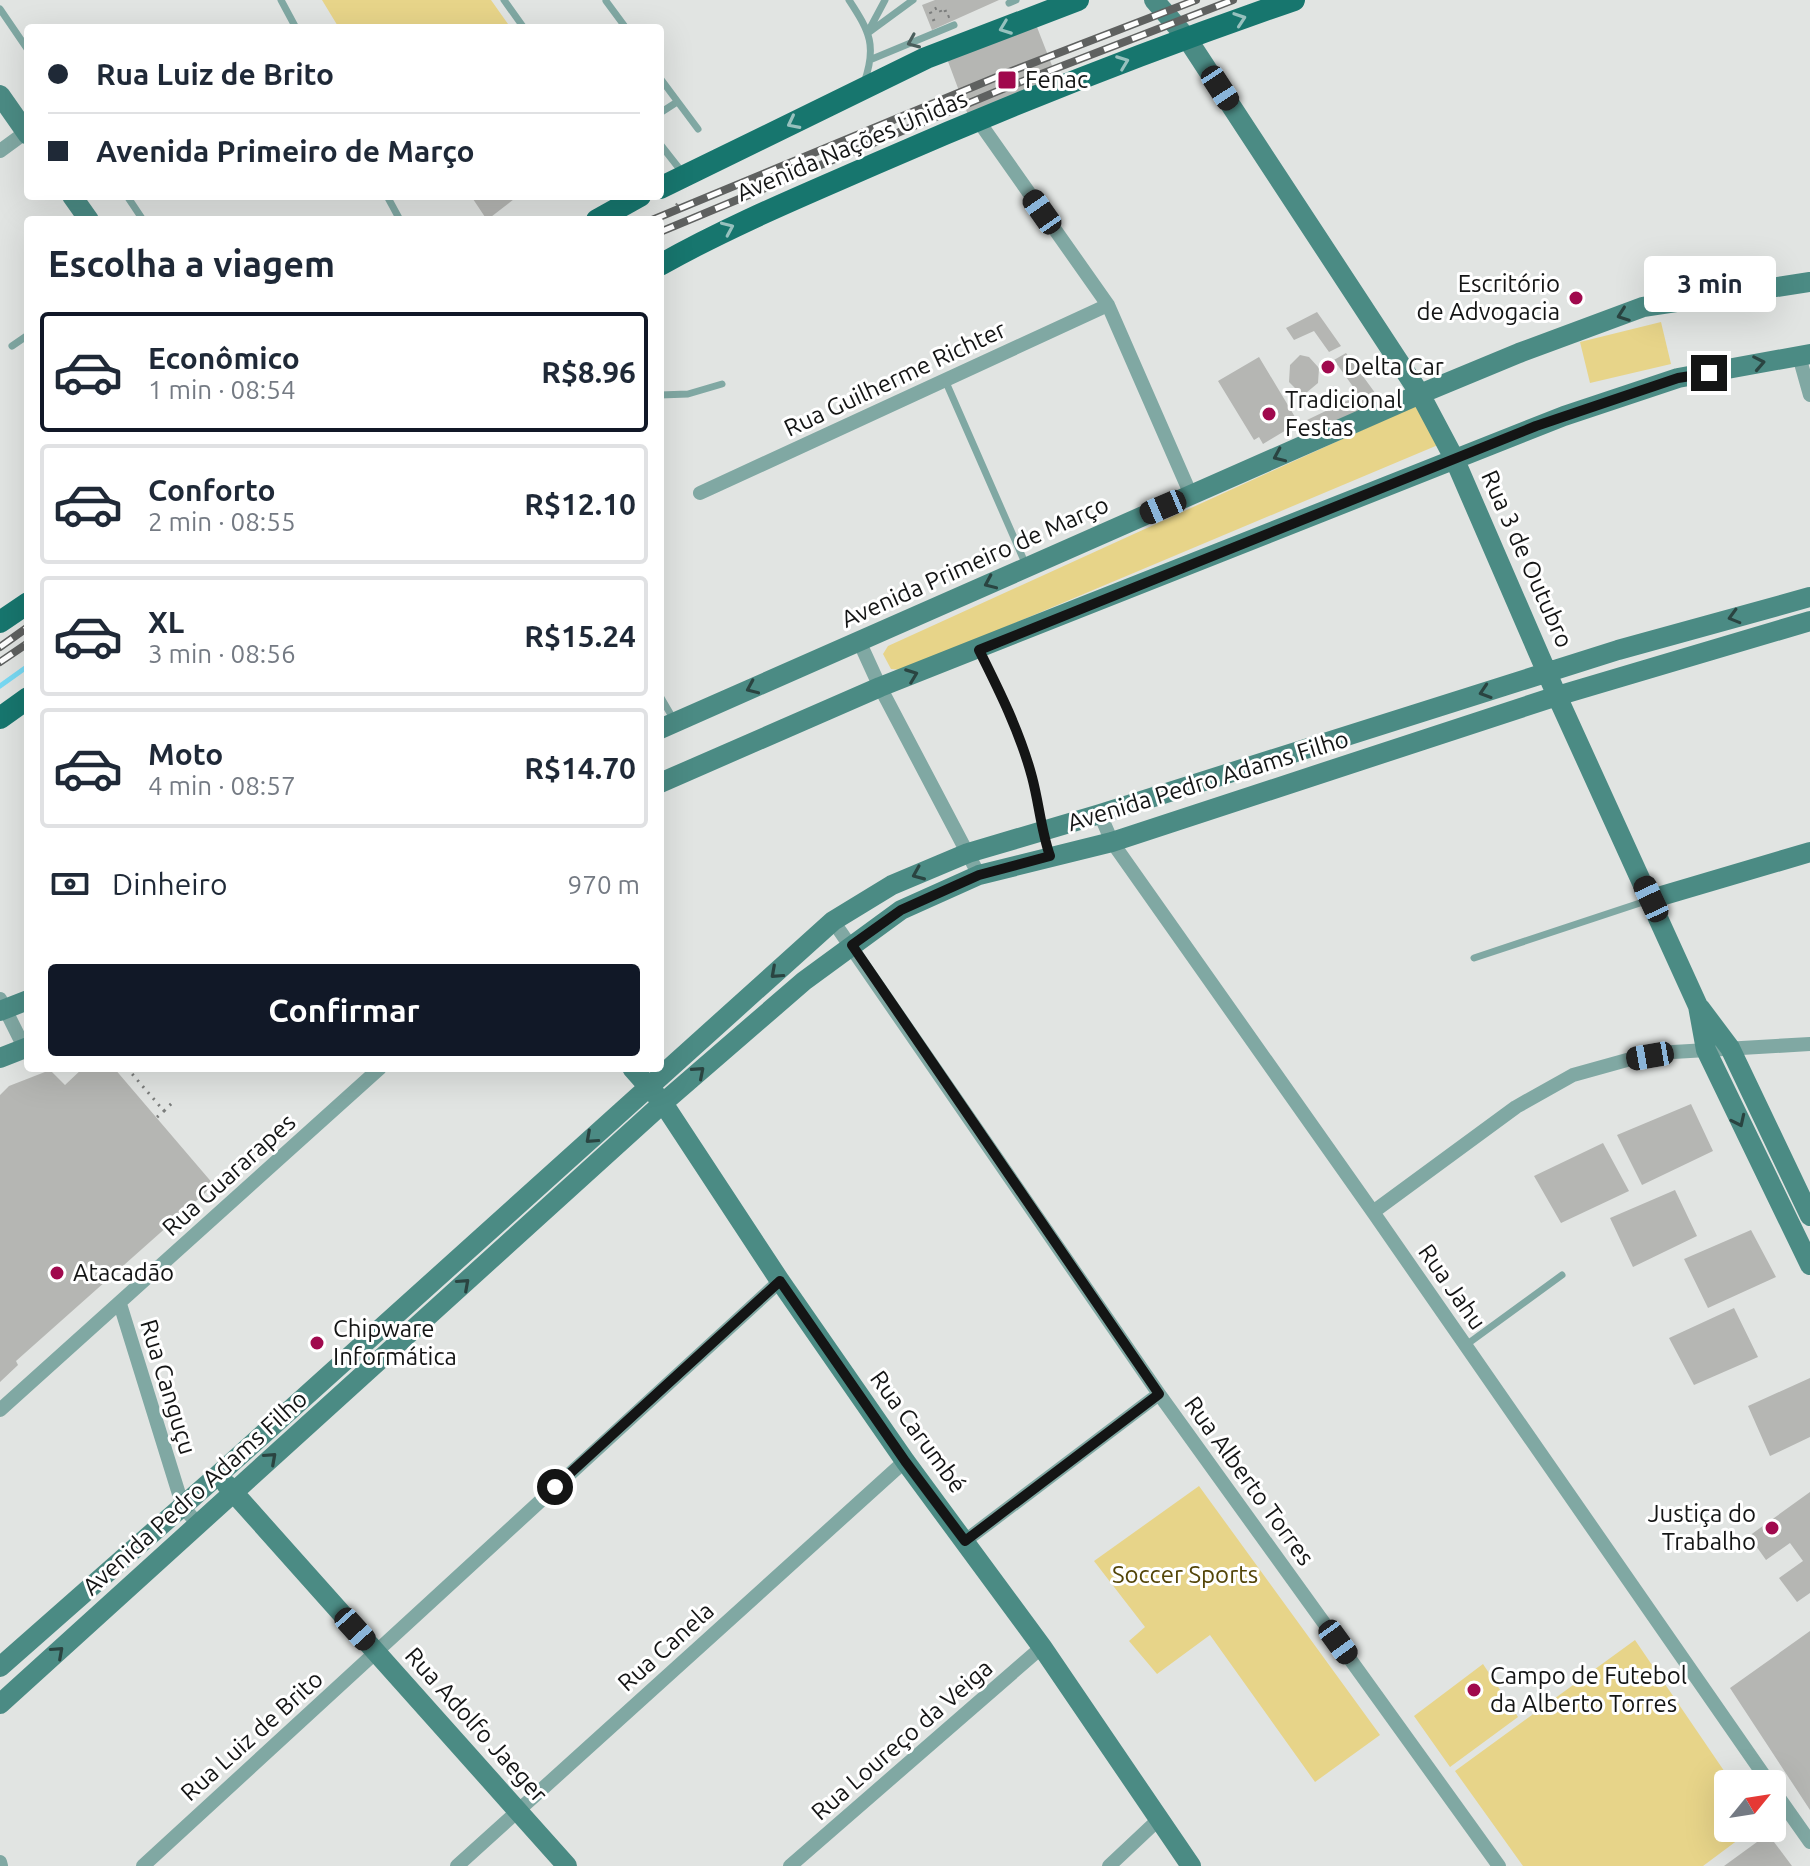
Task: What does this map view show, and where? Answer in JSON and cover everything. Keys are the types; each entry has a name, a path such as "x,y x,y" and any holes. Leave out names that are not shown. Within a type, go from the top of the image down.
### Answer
{"main road":[{"name":"Avenida Nações Unidas","path":"664,186 926,58 1078,0"},
{"name":"Rua 3 de Outubro","path":"1154,0 1186,37 1420,394 1454,458 1557,696 1698,1006 1706,1050 1810,1265"},
{"name":"Avenida Nações Unidas","path":"664,263 714,234 977,119 1186,37 1294,0"},
{"path":"0,95 24,130"},
{"path":"604,216 633,200"},
{"name":"Avenida Primeiro de Março","path":"668,725 1519,353 1643,307 1810,282"},
{"path":"664,781 880,687 1564,416 1678,378 1805,355"},
{"name":"Avenida Pedro Adams Filho","path":"664,1072 833,921 892,885 968,853 1548,672 1810,597"},
{"path":"0,622 24,606"},
{"name":"Avenida Pedro Adams Filho","path":"0,1704 663,1103 804,981 901,910 979,875 1112,842 1557,696 1810,621"},
{"path":"0,718 24,701"},
{"path":"1651,899 1810,852"},
{"path":"2,1006 24,1001"},
{"name":"Rua 3 de Outubro","path":"1698,1006 1730,1048 1810,1216"},
{"path":"0,1058 24,1049"},
{"name":"Rua Carumbé","path":"636,1072 663,1103 780,1281 905,1461 1042,1647 1191,1866"},
{"name":"Avenida Pedro Adams Filho","path":"0,1667 183,1507 664,1072"},
{"name":"Rua Adolfo Jaeger","path":"218,1475 567,1866"}],"street":[{"path":"977,119 1108,305 1191,495"},
{"path":"0,151 24,136"},
{"name":"Rua Guilherme Richter","path":"700,493 1108,305"},
{"path":"1805,355 1810,395"},
{"path":"859,641 979,875"},
{"name":"Rua Jahu","path":"1100,814 1112,842 1760,1770"},
{"name":"Rua Alberto Torres","path":"833,921 1159,1394 1499,1866"},
{"path":"2,1006 24,1044"},
{"path":"1373,1212 1516,1107 1573,1075 1627,1060 1673,1052 1810,1044"},
{"name":"Rua Guararapes","path":"0,1410 376,1072"},
{"name":"Rua Luiz de Brito","path":"143,1866 780,1281"},
{"name":"Rua Canguçu","path":"120,1304 183,1507 198,1524"},
{"path":"965,1541 1159,1394"},
{"name":"Rua Canela","path":"457,1866 905,1461"},
{"name":"Rua Loureço da Veiga","path":"790,1866 1042,1647"},
{"name":"Rua Jahu","path":"1786,1808 1810,1842"},
{"path":"1109,1866 1158,1820"}],"lane":[{"path":"281,0 294,24"},
{"path":"504,0 521,24"},
{"path":"849,0 868,33 872,59 862,88"},
{"path":"868,33 885,0"},
{"path":"868,33 913,0"},
{"path":"606,1 623,24"},
{"path":"0,9 24,44"},
{"path":"872,59 954,25"},
{"path":"664,84 698,129"},
{"path":"664,110 677,102"},
{"path":"664,149 686,177"},
{"path":"12,346 24,338"},
{"path":"945,380 1027,567"},
{"path":"664,395 688,394 722,384"},
{"path":"979,650 1005,702 1032,776 1041,832 1050,856"},
{"path":"1474,958 1651,899"},
{"path":"1466,1345 1562,1275"}],"path":[{"path":"945,10 948,16"},
{"path":"130,1072 164,1111"},
{"path":"156,1118 175,1100"}],"green space":[{"path":"322,0 491,0 508,24 337,24"},
{"path":"1661,322 1671,364 1590,383 1580,342"},
{"path":"1417,405 1438,445 903,670 891,669 883,654 888,646"},
{"name":"Soccer Sports","path":"1199,1486 1380,1735 1315,1782 1210,1635 1157,1674 1129,1641 1145,1627 1094,1561"},
{"path":"1635,1640 1723,1770 1714,1770 1714,1842 1735,1842 1703,1866 1523,1866 1455,1771"},
{"name":"Campo de Futebol da Alberto Torres","path":"1483,1664 1518,1717 1450,1767 1414,1716"}],"building":[{"path":"935,0 999,0 932,30 922,5"},
{"path":"1035,22 1058,81 968,115 946,56"},
{"path":"474,200 513,200 492,216 484,216"},
{"path":"1317,312 1341,346 1329,352 1314,331 1294,340 1286,328"},
{"path":"1346,353 1381,401 1316,433 1307,420 1359,395 1334,360"},
{"path":"1300,355 1309,357 1319,368 1318,383 1306,393 1299,392 1289,382 1290,365"},
{"path":"1259,357 1295,417 1289,420 1293,426 1263,444 1259,437 1254,440 1218,381"},
{"name":"Atacadão","path":"45,1072 52,1072 65,1085 79,1072 117,1072 214,1185 16,1361 18,1365 0,1382 0,1095 9,1086"},
{"path":"1691,1104 1713,1151 1642,1185 1617,1135"},
{"path":"1603,1143 1629,1191 1561,1223 1534,1176"},
{"path":"1675,1190 1697,1236 1633,1267 1610,1218"},
{"path":"1751,1230 1776,1277 1708,1308 1684,1259"},
{"path":"1734,1308 1758,1357 1694,1385 1669,1338"},
{"path":"1810,1378 1810,1437 1770,1456 1748,1406"},
{"path":"1810,1492 1810,1593 1797,1602 1779,1578 1803,1561 1790,1543 1766,1560 1749,1536"},
{"path":"1810,1631 1810,1810 1786,1770 1730,1688"},
{"path":"1757,1842 1774,1842 1792,1866 1724,1866"}],"waterway":[{"path":"0,686 24,669"}],"railway":[{"path":"662,216 1004,74 1196,0"},
{"path":"664,230 1010,86 1233,0"},
{"path":"0,647 24,630"},
{"path":"0,662 24,646"}],"place":[{"name":"Fenac","path":"1007,80"},
{"name":"Escritório de Advogacia","path":"1576,298"},
{"name":"Delta Car","path":"1328,367"},
{"name":"Tradicional Festas","path":"1269,414"},
{"name":"Atacadão","path":"57,1273"},
{"name":"Chipware Informática","path":"317,1343"},
{"name":"Justiça do Trabalho","path":"1772,1528"},
{"name":"Campo de Futebol da Alberto Torres","path":"1474,1690"}],"route":[{"path":"555,1487 780,1281 905,1461 965,1541 1159,1394 852,945 901,910 979,875 1050,856 1041,832 1032,776 1005,702 979,650 1536,426 1678,378 1709,373"}]}
